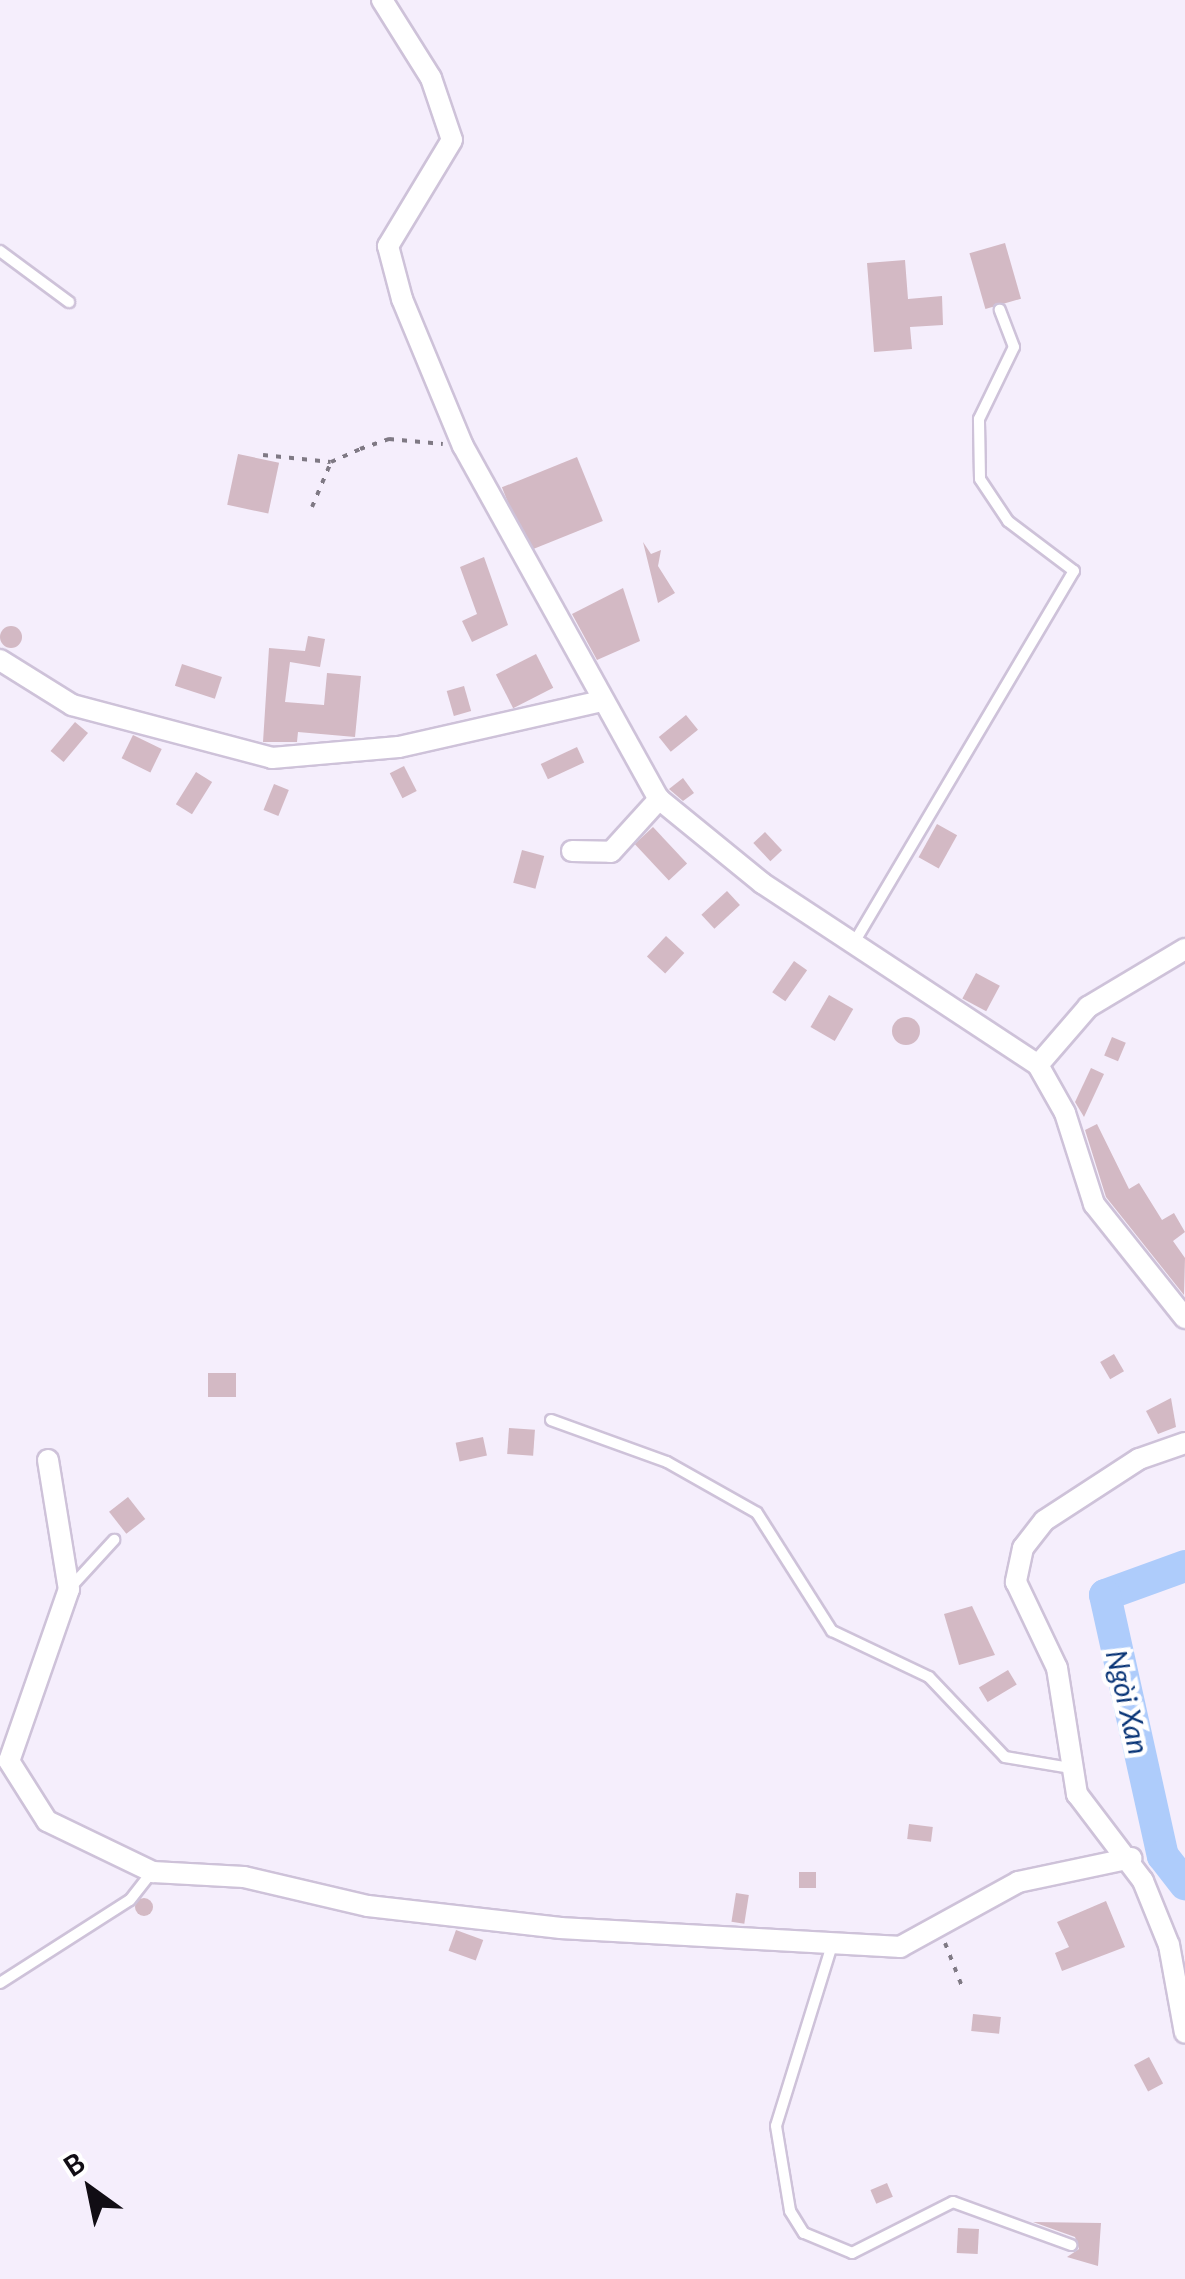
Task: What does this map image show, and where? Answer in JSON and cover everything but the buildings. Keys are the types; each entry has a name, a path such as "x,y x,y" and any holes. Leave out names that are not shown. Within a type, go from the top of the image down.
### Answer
{"street":[{"path":"382,0 450,123 448,157 388,246 463,446 659,799 762,883 855,940 1038,1065 1066,1112 1094,1204 1185,1318"},
{"path":"0,660 72,705 272,758 399,747 602,702"},
{"path":"572,851 611,852 659,799"},
{"path":"1038,1065 1088,1006 1185,950"},
{"path":"1185,1443 1072,1500 1031,1534 1019,1559 1019,1602 1063,1690 1070,1768 1082,1804 1132,1858 1168,1945 1185,2033"},
{"path":"48,1460 69,1589 9,1762 47,1821 152,1872 244,1877 368,1906 560,1928 765,1933 832,1945 900,1947 1018,1882 1132,1858"}],"lane":[{"path":"0,251 70,302"},
{"path":"855,940 1074,570 1008,520 980,479 979,419 1014,346 1000,310"},
{"path":"551,1420 668,1462 757,1513 832,1631 942,1686 1005,1757 1070,1768"},
{"path":"69,1589 114,1540"},
{"path":"0,1983 130,1900 152,1872"},
{"path":"832,1945 776,2126 790,2212 804,2233 852,2253 954,2202 1071,2245"}],"path":[{"path":"263,455 331,462 388,439 463,446"},
{"path":"312,507 331,462"},
{"path":"947,1923 947,1958 962,1989"}],"waterway":[{"name":"Ngòi Xan","path":"1185,1566 1105,1595 1163,1856 1185,1884"}]}
